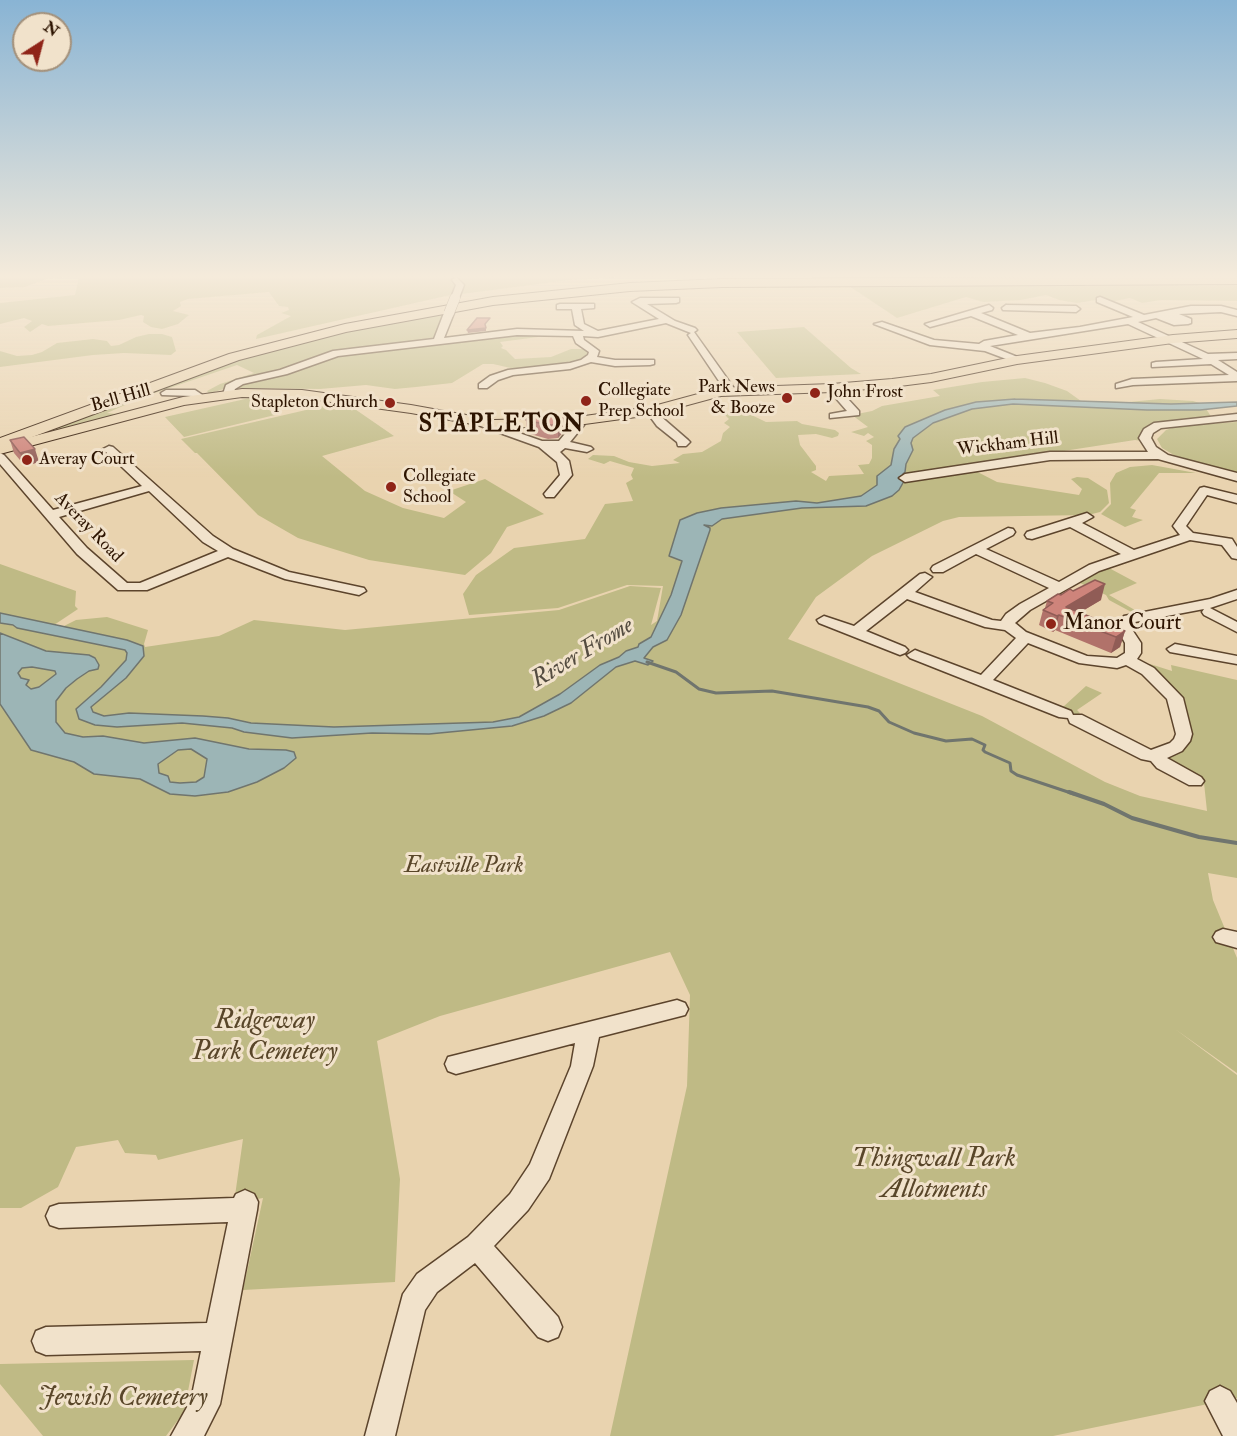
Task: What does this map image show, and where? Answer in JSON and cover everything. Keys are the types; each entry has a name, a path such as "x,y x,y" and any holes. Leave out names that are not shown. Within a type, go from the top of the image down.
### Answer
{"highway":[{"path":"0,438 196,369 286,343"},
{"path":"0,444 30,429"}],"main road":[{"name":"Bell Hill","path":"0,450 194,395 277,392 302,394 411,409 504,427 570,422 651,411 731,391 832,388 918,380 1017,360 1143,343"}],"street":[{"path":"228,394 231,387 236,384 283,372 325,355 422,343"},
{"path":"483,387 498,376 570,366 590,359 594,351 582,343"},
{"path":"697,343 731,391"},
{"path":"933,343 987,348 1017,360"},
{"path":"987,343 984,344 987,348"},
{"path":"1180,343 1237,377"},
{"path":"1156,365 1237,356"},
{"path":"590,359 612,363 650,362"},
{"path":"1120,386 1143,380 1237,377"},
{"path":"832,388 855,413 834,416"},
{"path":"166,393 194,395"},
{"path":"651,411 661,424 684,442 682,444"},
{"path":"1237,417 1158,425 1146,434 1147,443 1162,455 1180,463 1237,477"},
{"path":"558,448 579,425"},
{"path":"504,427 541,444 558,448 587,449"},
{"name":"Wickham Hill","path":"1116,454 1147,443"},
{"path":"550,494 566,475 558,448"},
{"path":"109,449 208,539 228,552 285,575 359,591"},
{"name":"Wickham Hill","path":"905,478 1050,456 1162,455"},
{"path":"1050,456 1058,471"},
{"name":"Averay Road","path":"0,457 82,552 117,584 132,588 142,587 228,552"},
{"path":"50,515 151,487"},
{"path":"1189,536 1179,526 1205,490 1237,499"},
{"path":"1032,535 1087,517"},
{"path":"1071,522 1131,555"},
{"path":"856,633 931,573 1008,532"},
{"path":"1009,626 1009,619 1023,609 1090,570 1189,536 1232,537 1231,549 1237,555"},
{"path":"975,549 1059,587"},
{"path":"905,593 990,624 1009,626 1025,637 1091,662 1114,663 1128,660 1148,671 1175,698 1184,734 1182,741 1176,747 1156,756"},
{"path":"1128,660 1134,649 1124,628 1129,619 1214,603 1237,594"},
{"path":"1209,612 1237,628"},
{"path":"824,620 1070,717 1136,750 1156,756 1163,764 1195,781"},
{"path":"983,682 1025,637"},
{"path":"1175,649 1236,662"},
{"path":"456,1064 677,1009"},
{"path":"380,1436 413,1304 427,1283 477,1246 519,1202 540,1171 582,1066 589,1032"},
{"path":"59,1216 245,1206 205,1404 186,1436"},
{"path":"477,1246 548,1327"},
{"path":"46,1341 219,1337"},
{"path":"1220,1401 1237,1433"}],"green space":[{"path":"57,343 119,345 123,343 174,343 176,351 171,355 124,353 93,355 0,367 0,351 17,356 42,352"},
{"path":"301,343 407,343 320,355 209,394 207,391 220,384 254,373 237,365 143,397 107,413 116,414 20,442 41,432 243,359"},
{"path":"433,343 501,343 503,346 501,348 515,359 551,357 571,349 589,349 590,355 578,363 515,369 483,364 452,383 395,389 366,385 320,389 238,388 242,384 326,357"},
{"path":"746,343 822,343 861,374 776,378"},
{"path":"1025,378 1067,391 1081,401 1129,402 1160,399 1193,401 1203,404 1212,418 1181,419 1154,424 1142,431 1142,441 1135,440 966,466 997,482 1079,495 1082,489 1071,479 1088,478 1107,490 1109,503 1100,512 1088,515 959,517 943,521 872,556 816,597 788,639 982,716 1105,782 1140,796 1207,811 1204,783 1174,768 1169,762 1170,756 1191,740 1180,695 1146,666 1150,664 1172,671 1171,665 1237,680 1237,878 1208,873 1213,900 1237,958 1237,1073 1175,1029 1237,1075 1237,1398 1053,1436 610,1436 687,1086 690,995 670,952 440,1016 377,1041 400,1179 395,1282 243,1290 263,1198 234,1203 243,1139 158,1160 156,1155 125,1153 118,1140 76,1147 58,1187 21,1208 0,1208 0,623 50,633 76,620 107,617 148,630 145,647 219,636 254,620 345,630 559,610 630,586 661,588 651,625 657,621 663,586 627,585 558,608 469,615 463,594 476,575 514,548 585,539 605,504 633,501 626,483 633,479 631,475 634,468 610,461 604,464 588,459 593,455 614,456 629,462 652,466 680,463 673,460 683,454 702,452 721,441 723,433 730,427 724,423 729,419 725,415 731,409 739,409 766,422 797,421 839,433 838,436 832,438 816,434 798,435 800,445 816,466 816,470 811,472 826,481 829,476 864,474 858,465 869,464 872,458 872,445 866,441 874,437 868,433 864,436 851,432 868,427 852,415 872,411 882,406 940,396 933,390"},
{"path":"254,397 275,415 184,437 165,417"},
{"path":"336,403 349,405 394,436 322,456 365,491 403,508 444,518 466,502 449,491 485,479 544,514 507,527 491,553 465,575 369,560 298,538 258,515 181,439"},
{"path":"1237,422 1237,473 1174,455 1162,448 1157,439 1166,430 1178,426"},
{"path":"1152,465 1196,473 1159,473 1130,508 1136,510 1132,517 1143,520 1125,527 1101,514 1111,504 1110,483 1116,473 1130,467"},
{"path":"0,564 76,591 75,606 78,609 54,625 0,613"},
{"path":"1109,568 1137,583 1109,595 1140,613 1135,614 1109,600 1106,595 1080,583 1101,570"},
{"path":"1086,686 1102,693 1077,710 1080,713 1076,717 1071,715 1073,711 1063,707"},
{"name":"Jewish Cemetery","path":"194,1360 184,1412 166,1436 43,1436 0,1384 0,1364"}],"water":[{"path":"1015,399 1171,404 1237,402 1237,406 1200,410 1147,410 1013,404 972,409 933,423 913,438 911,443 913,450 903,474 904,481 892,496 866,506 802,508 722,519 712,526 704,525 710,530 681,615 667,640 653,647 644,658 653,661 648,665 635,661 616,667 571,703 544,716 512,726 429,734 372,733 292,738 244,732 232,728 182,723 117,727 95,725 79,719 76,709 126,660 125,650 0,623 0,613 127,640 143,646 144,656 126,678 91,707 93,712 104,716 129,713 203,716 251,723 334,727 493,722 519,717 560,694 600,665 638,647 651,637 671,595 682,561 669,556 680,520 697,513 721,508 796,501 817,503 861,496 877,485 877,476 891,465 894,449 900,439 898,436 905,427 945,410 976,402"},
{"path":"0,633 46,651 89,655 95,658 99,665 98,669 89,671 77,679 56,701 56,722 65,733 144,743 195,738 249,749 286,750 294,752 296,758 284,768 257,782 228,792 195,796 170,794 140,779 94,774 74,762 31,750 0,704","holes":["32,667 55,671 56,674 39,687 31,689 26,685 29,680 21,678 18,673 22,668","191,749 207,759 204,777 196,782 180,783 170,782 168,776 159,773 158,764 178,750"]}],"building":[{"path":"531,416 565,417 558,425 548,425 526,420"},
{"path":"24,437 35,449 20,453 10,440"},
{"path":"1095,580 1105,584 1066,607 1125,631 1116,637 1043,610 1053,603 1047,601 1058,594 1061,595 1070,589 1073,591"}],"waterway":[{"path":"647,662 676,672 699,689 716,693 772,691 868,707 879,711 889,722 914,733 946,741 972,739 985,745 983,750 985,752 1010,763 1011,771 1017,775 1074,794"},
{"path":"1069,792 1104,804 1132,818 1199,837 1237,843"}],"place":[{"name":"John Frost","path":"815,393"},
{"name":"Park News & Booze","path":"787,398"},
{"name":"Collegiate Prep School","path":"586,401"},
{"name":"Stapleton Church","path":"390,403"},
{"name":"Averay Court","path":"27,460"},
{"name":"Collegiate School","path":"391,487"},
{"name":"Manor Court","path":"1051,624"}],"district":[{"name":"STAPLETON","path":"502,426"}],"water label":[{"name":"River Frome","path":"583,654"}],"park label":[{"name":"Eastville Park","path":"464,867"},
{"name":"Ridgeway Park Cemetery","path":"265,1038"},
{"name":"Thingwall Park Allotments","path":"934,1176"}]}
